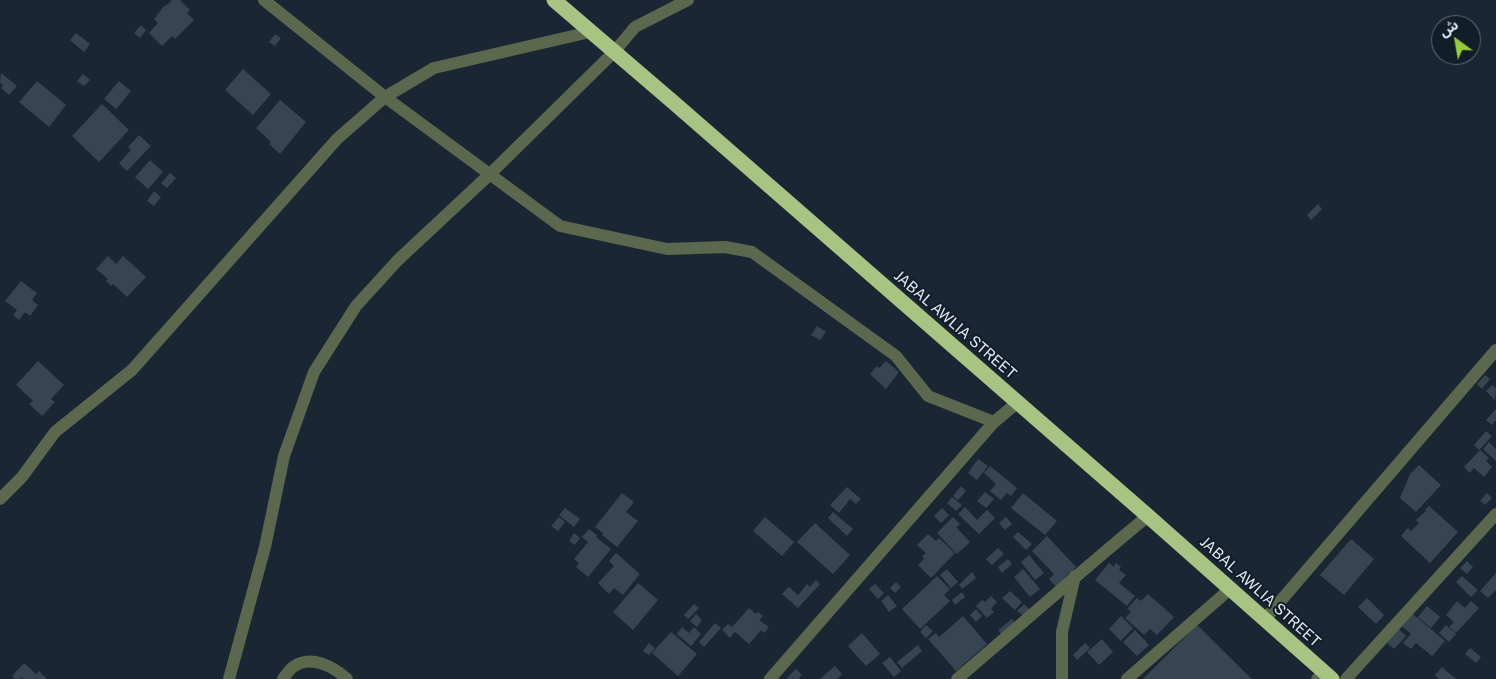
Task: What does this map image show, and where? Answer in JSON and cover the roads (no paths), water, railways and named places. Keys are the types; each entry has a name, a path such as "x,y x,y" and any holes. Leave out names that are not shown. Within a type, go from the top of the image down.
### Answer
{"highway":[{"name":"JABAL AWLIA STREET","path":"554,0 1148,516 1265,619 1324,677"}],"street":[{"path":"264,0 385,98 560,226 667,249 725,247 752,252 896,356 928,396 994,422"},
{"path":"229,679 265,547 284,456 314,372 356,306 398,260 489,175 614,52 635,27 688,0"},
{"path":"0,500 22,477 55,432 132,370 337,140 385,98 434,68 590,32"},
{"path":"1265,619 1496,350"},
{"path":"772,678 994,422 1017,403"},
{"path":"1346,679 1496,514"},
{"path":"957,679 1004,640 1075,576 1148,516"},
{"path":"1062,679 1062,632 1075,576"},
{"path":"1127,679 1230,589"},
{"path":"283,679 293,667 303,662 314,662 339,671 347,679"}]}
